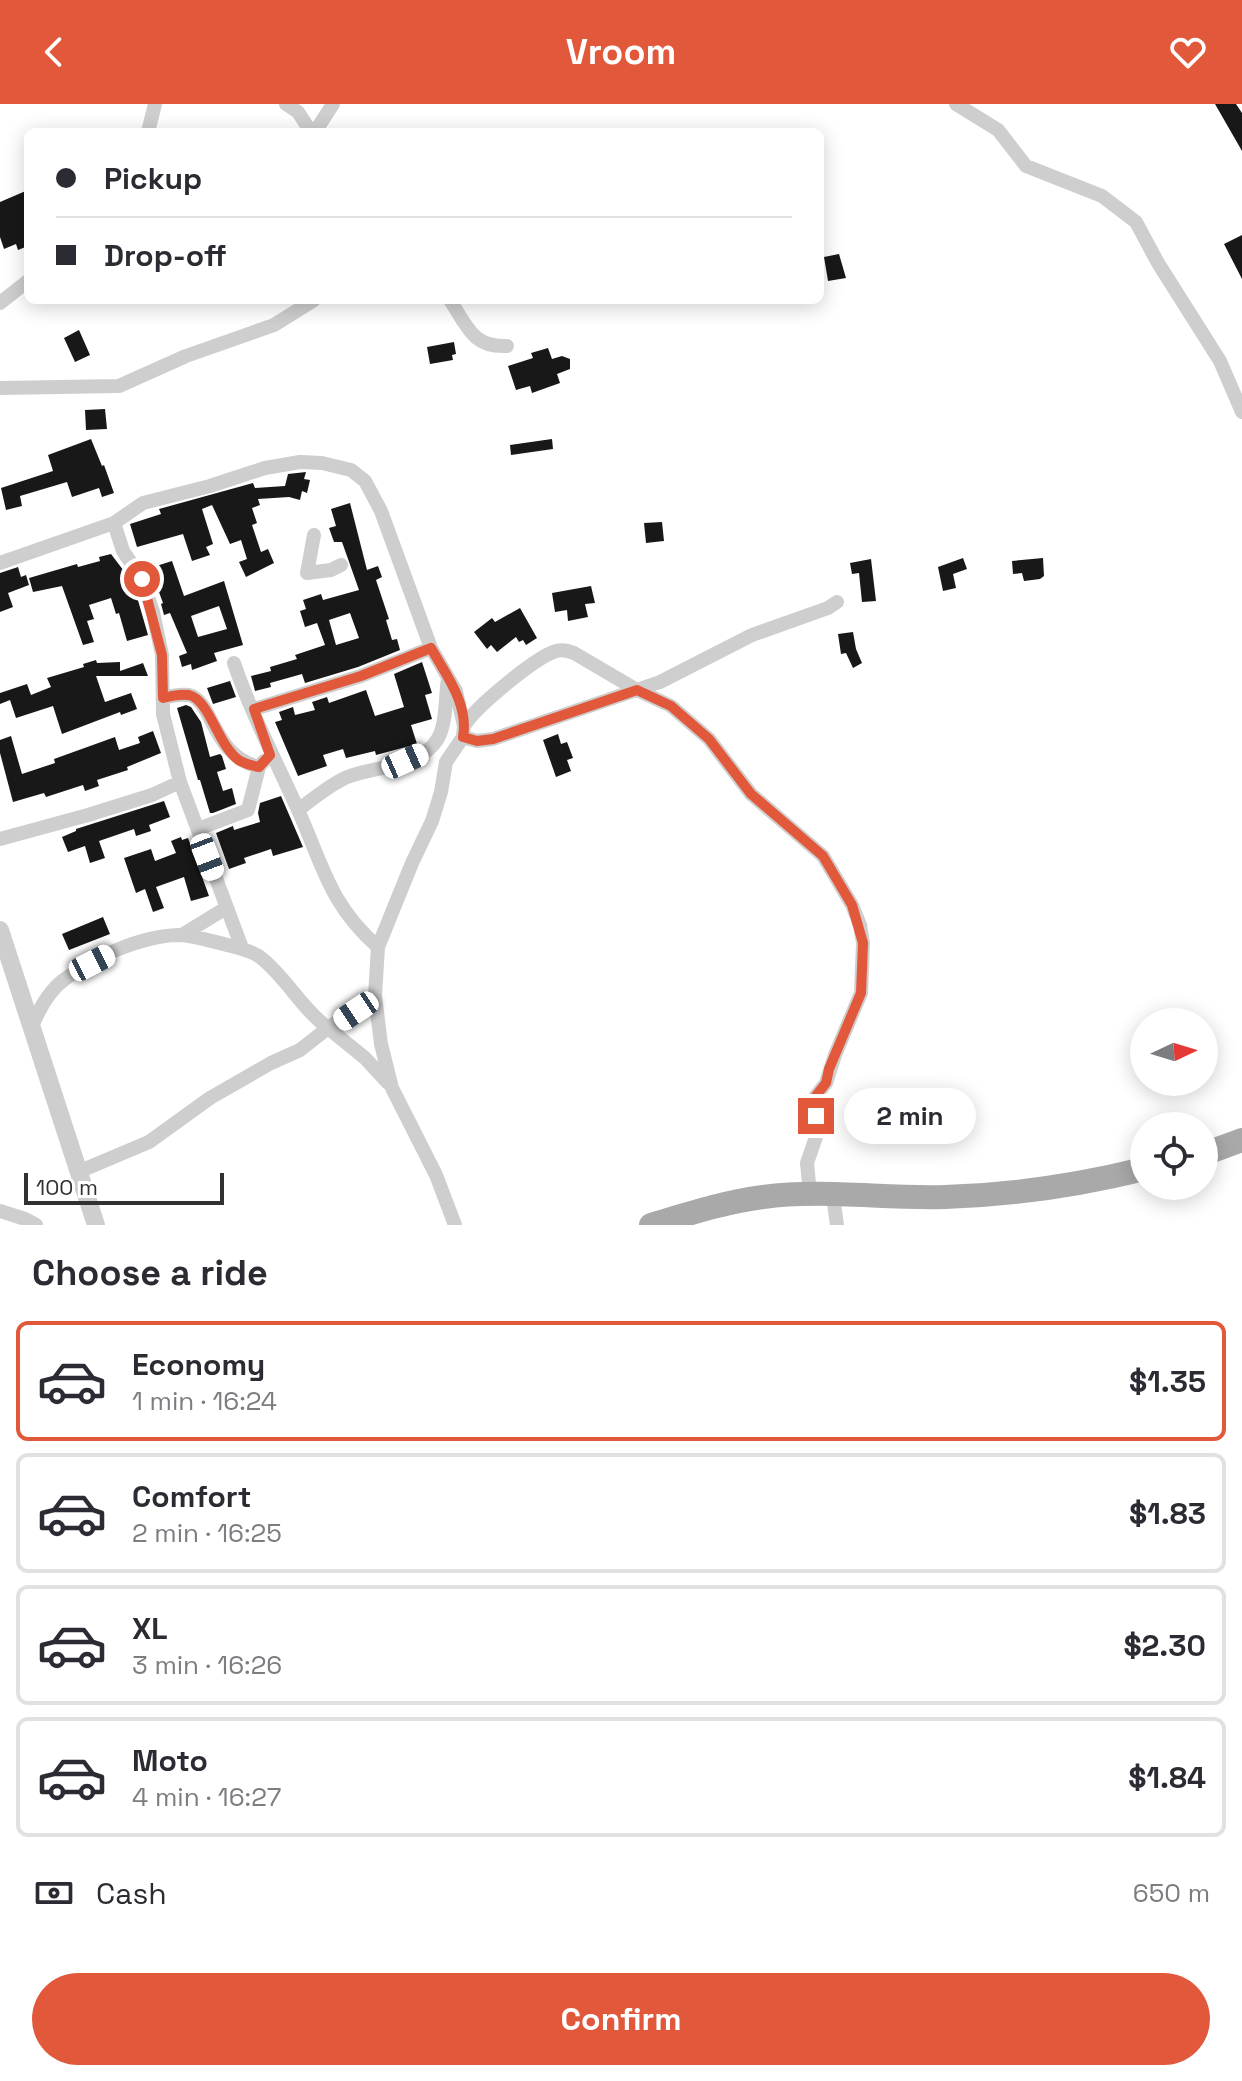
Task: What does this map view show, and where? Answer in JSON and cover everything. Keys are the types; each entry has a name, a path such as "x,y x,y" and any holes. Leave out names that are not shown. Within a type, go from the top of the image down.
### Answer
{"main road":[{"path":"1218,1149 1242,1140"},
{"path":"651,1225 765,1196 946,1197 1053,1187 1130,1172"}],"street":[{"path":"149,128 155,104"},
{"path":"286,104 298,112 310,128"},
{"path":"316,128 333,104"},
{"path":"956,104 998,130 1026,166 1102,196 1136,222 1220,361 1242,412"},
{"path":"0,303 24,284"},
{"path":"0,388 119,386 186,356 274,325 308,304"},
{"path":"453,304 478,340 487,346 507,346"},
{"path":"0,563 114,523 143,503 265,468 309,462 351,470 365,481 381,511 431,648 460,702 464,732 477,741 493,739 677,675 752,635 837,602"},
{"path":"114,523 123,551 142,579 153,612 162,655 167,735 180,782 242,948"},
{"path":"314,535 307,573 331,570 341,565"},
{"path":"254,709 361,676 431,648"},
{"path":"455,1225 436,1175 392,1088 381,1044 375,996 378,947 432,821 446,762 472,714 558,650 574,653 671,706 709,739 751,794 823,856 857,916 863,943 861,993 826,1083 815,1097 817,1134 807,1163 837,1225"},
{"path":"234,663 270,755 298,810 332,894 359,930 378,947"},
{"path":"298,810 349,776 405,761 432,746 439,734 448,679"},
{"path":"163,698 190,695 205,709 224,746 242,762 259,767"},
{"path":"198,829 248,810 259,767 270,755"},
{"path":"0,839 152,795 180,782"},
{"path":"182,935 226,908"},
{"path":"0,930 96,1225"},
{"path":"31,1029 45,1001 65,978 138,941 182,935 242,948 258,956 312,1016 365,1058 392,1088"},
{"path":"78,1172 149,1142 210,1098 300,1050 375,996"},
{"path":"0,1211 36,1225"}],"building":[{"path":"1215,104 1236,104 1242,113 1242,151"},
{"path":"24,192 24,248 18,250 16,244 4,249 0,237 0,202"},
{"path":"1242,235 1242,279 1224,244"},
{"path":"839,254 846,278 828,281 824,257"},
{"path":"79,330 90,355 75,362 64,338"},
{"path":"454,342 456,354 452,355 453,360 430,364 427,347"},
{"path":"548,348 552,359 562,356 570,359 570,369 557,374 560,383 532,393 530,386 516,390 508,366 533,358 531,353"},
{"path":"105,409 107,429 86,430 85,410"},
{"path":"91,439 114,493 102,497 99,488 72,497 67,482 20,496 22,506 6,510 1,488 53,471 48,455"},
{"path":"552,439 553,449 511,455 510,445"},
{"path":"306,472 304,479 310,480 307,493 302,491 300,500 289,497 258,499 260,505 252,508 257,523 252,525 261,552 268,549 274,563 246,577 239,562 247,559 241,540 230,544 212,505 202,509 213,544 206,547 210,555 192,561 183,534 137,547 130,524 161,514 159,509 253,483 255,488 285,486 288,474"},
{"path":"350,503 367,570 378,566 382,577 376,580 389,619 386,620 392,640 397,639 400,650 305,683 302,674 270,683 271,687 255,691 251,676 271,671 270,667 297,659 295,655 325,645 317,623 305,627 300,611 306,609 303,600 321,594 323,600 359,590 342,542 334,542 329,528 336,526 331,509","holes":["350,613 359,638 336,645 329,620"]},
{"path":"662,522 664,541 646,543 644,523"},
{"path":"111,554 133,583 148,635 127,641 111,598 89,605 94,619 87,621 94,642 83,645 62,586 33,592 29,578 77,564 78,567 100,561 99,557"},
{"path":"963,558 967,569 953,574 956,588 943,591 938,567"},
{"path":"1043,558 1044,576 1040,579 1024,581 1022,573 1013,574 1012,561"},
{"path":"871,559 876,601 862,602 859,573 852,574 850,563"},
{"path":"172,561 184,596 224,581 243,645 214,653 217,661 192,670 191,664 182,667 179,656 187,653 170,613 164,615 163,603 150,568","holes":["219,606 227,629 198,637 191,616"]},
{"path":"18,567 21,577 26,575 29,585 8,593 13,607 0,612 0,573"},
{"path":"591,586 595,603 585,604 588,617 568,621 567,610 555,612 552,593"},
{"path":"520,608 537,638 526,645 516,637 497,652 491,645 487,649 474,632 492,618 495,622"},
{"path":"853,632 862,663 853,668 846,653 841,654 838,634"},
{"path":"96,660 97,663 120,662 120,671 143,663 148,676 96,676 105,702 131,693 137,709 121,715 120,712 62,734 53,706 16,718 10,700 0,704 0,693 27,684 31,695 51,687 47,678 84,667 83,664"},
{"path":"422,662 432,693 425,695 432,719 411,725 417,744 376,755 375,751 346,758 343,749 323,755 327,766 298,776 275,722 282,720 279,712 293,707 295,715 315,710 312,702 327,697 329,703 366,690 375,716 404,707 394,674"},
{"path":"230,681 236,697 213,704 207,688"},
{"path":"191,707 201,722 210,757 222,756 226,769 217,772 223,791 232,788 236,804 213,813 210,813 198,780 177,708"},
{"path":"153,731 161,753 127,767 128,770 97,780 99,786 85,791 83,785 46,797 44,793 13,802 0,753 0,740 11,736 22,774 115,737 119,750 140,743 138,737"},
{"path":"558,734 561,744 567,742 573,758 567,760 571,771 556,777 543,740"},
{"path":"281,796 303,847 273,856 271,849 244,858 246,863 229,869 216,833 233,826 234,830 260,822 260,803"},
{"path":"164,801 170,817 149,825 151,831 136,836 134,829 99,841 105,858 90,863 85,846 68,852 62,837 76,829"},
{"path":"181,837 182,840 188,838 209,896 191,901 184,877 156,887 164,908 153,912 145,889 136,893 124,858 151,849 155,861 176,853 171,841"},
{"path":"103,917 110,934 69,950 62,934"}],"route":[{"path":"142,579 162,655 163,698 190,695 205,709 231,754 242,762 259,767 270,755 254,709 361,676 431,648 460,702 463,737 471,740 500,737 637,690 678,711 709,739 751,794 823,856 857,916 863,943 861,993 826,1083 815,1097 816,1116"}]}
